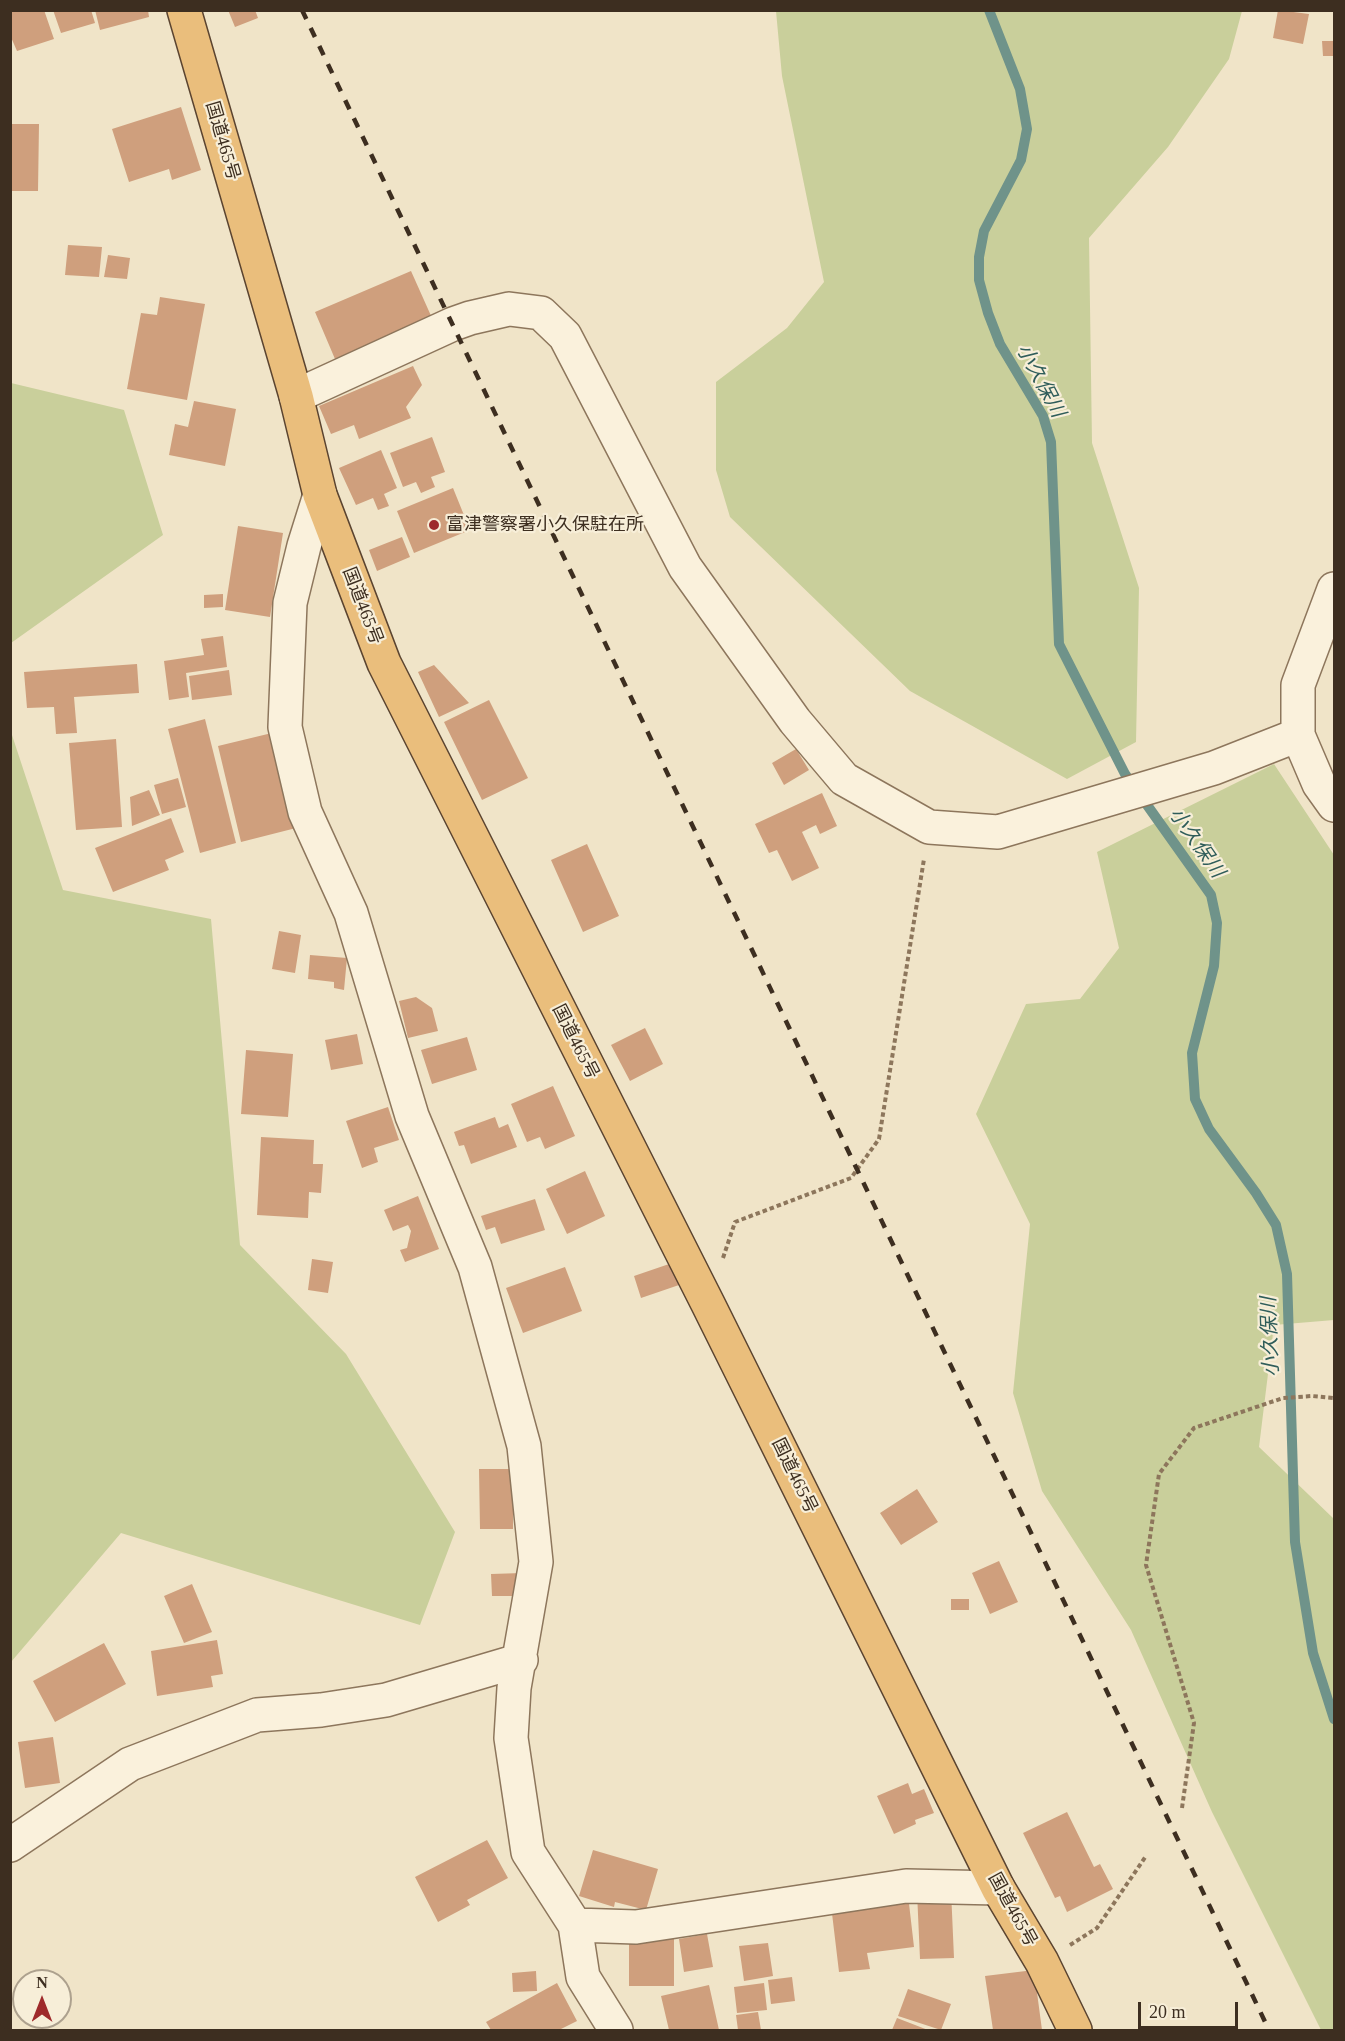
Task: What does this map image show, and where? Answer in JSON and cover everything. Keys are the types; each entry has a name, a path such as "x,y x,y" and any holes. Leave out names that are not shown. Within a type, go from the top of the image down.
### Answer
{"highway":[{"name":"国道465号","path":"184,10 296,396 320,495 384,663 708,1304 998,1888 1042,1962 1070,2028"}],"street":[{"path":"296,396 470,318 509,309 541,313 565,336 685,567 795,721 844,779 929,827 998,832 1214,768 1298,735"},
{"path":"320,495 290,603 285,727 305,812 351,913 412,1116 475,1267 524,1446 536,1562 514,1688 512,1738 528,1852 574,1925 583,1977 616,2031"},
{"path":"1335,589 1298,685 1298,735 1319,784 1335,805"},
{"path":"10,1845 130,1764 257,1714 321,1710 386,1700 520,1660"},
{"path":"574,1925 636,1926 906,1886 998,1888"}],"path":[{"path":"708,1304 735,1222 851,1178 879,1139 929,827"},
{"path":"1182,1808 1194,1723 1146,1564 1159,1474 1194,1428 1283,1398 1312,1396 1335,1398"},
{"path":"1042,1962 1097,1928 1146,1856"}],"green space":[{"path":"776,11 1242,11 1229,59 1168,147 1089,238 1092,443 1139,588 1136,742 1067,779 910,691 730,517 716,470 716,382 787,328 824,282 782,76"},
{"path":"11,383 124,410 163,535 11,643"},
{"path":"11,732 63,890 211,919 240,1245 346,1354 455,1532 420,1625 121,1533 11,1662"},
{"path":"1274,764 1334,855 1334,1320 1274,1325 1259,1447 1333,1518 1334,2030 1321,2030 1212,1812 1131,1630 1042,1491 1013,1393 1030,1224 976,1114 1026,1004 1080,999 1119,948 1097,852"}],"building":[{"path":"10,10 44,10 54,39 17,51 10,35"},
{"path":"53,10 91,10 95,23 61,33"},
{"path":"95,10 148,10 149,17 100,30"},
{"path":"228,10 255,10 258,18 235,27"},
{"path":"1278,10 1309,14 1303,44 1273,38"},
{"path":"1322,41 1334,41 1334,56 1323,56"},
{"path":"181,107 201,170 172,180 169,169 129,182 112,129"},
{"path":"10,124 39,124 38,191 10,191"},
{"path":"68,245 102,247 99,277 65,275"},
{"path":"108,255 130,258 127,279 104,277"},
{"path":"411,271 432,318 335,359 315,312"},
{"path":"160,297 205,304 187,400 127,389 141,313 157,315"},
{"path":"413,366 422,385 406,407 411,418 359,439 354,425 331,434 319,406"},
{"path":"194,401 236,409 225,466 169,455 175,424 188,427"},
{"path":"432,437 445,472 431,477 435,487 421,493 416,482 403,487 390,453"},
{"path":"381,450 397,488 384,494 389,506 378,510 373,498 356,505 339,468"},
{"path":"453,488 470,530 414,553 397,511"},
{"path":"238,526 283,533 270,617 225,610"},
{"path":"402,537 410,557 377,571 369,550"},
{"path":"223,594 223,607 204,608 204,595"},
{"path":"223,636 227,667 186,673 189,697 169,700 164,661 204,655 201,639"},
{"path":"137,664 139,693 74,697 77,733 56,734 54,707 27,708 24,672"},
{"path":"434,665 469,703 439,717 418,672"},
{"path":"229,670 232,695 192,700 189,676"},
{"path":"489,700 528,778 482,800 444,722"},
{"path":"205,719 236,843 200,853 168,729"},
{"path":"276,732 300,827 241,842 218,746"},
{"path":"116,739 122,827 76,830 69,743"},
{"path":"796,749 809,770 784,785 772,763"},
{"path":"178,778 186,807 162,814 154,785"},
{"path":"149,790 160,815 132,826 130,797"},
{"path":"822,793 837,826 820,834 816,825 802,832 819,868 792,881 777,850 769,853 755,824"},
{"path":"171,818 184,852 165,860 169,870 113,892 95,848"},
{"path":"587,844 619,916 583,932 551,860"},
{"path":"279,931 301,935 295,973 272,969"},
{"path":"310,955 347,958 344,990 334,988 334,982 308,979"},
{"path":"416,997 432,1008 438,1031 408,1038 399,1001"},
{"path":"645,1028 663,1064 630,1081 611,1045"},
{"path":"357,1034 363,1064 331,1070 325,1040"},
{"path":"467,1037 477,1070 432,1084 421,1050"},
{"path":"246,1050 293,1054 288,1117 241,1114"},
{"path":"553,1086 575,1136 545,1149 540,1137 527,1142 511,1104"},
{"path":"388,1107 399,1140 374,1148 378,1162 362,1168 346,1121"},
{"path":"495,1117 499,1128 508,1124 517,1147 471,1164 464,1145 459,1146 454,1132"},
{"path":"261,1137 314,1140 313,1164 323,1164 321,1193 309,1192 308,1218 257,1215"},
{"path":"585,1171 605,1216 567,1234 546,1189"},
{"path":"418,1196 439,1249 405,1262 400,1250 407,1248 411,1231 408,1225 393,1231 384,1210"},
{"path":"535,1199 545,1230 501,1244 495,1227 486,1230 481,1216"},
{"path":"312,1259 333,1262 328,1293 308,1290"},
{"path":"672,1263 679,1285 641,1298 634,1276"},
{"path":"565,1267 582,1311 523,1333 506,1288"},
{"path":"479,1469 513,1469 513,1529 480,1529"},
{"path":"917,1489 938,1522 901,1545 880,1513"},
{"path":"999,1561 1018,1602 990,1614 972,1573"},
{"path":"522,1573 522,1596 492,1596 491,1574"},
{"path":"192,1584 212,1632 184,1643 164,1596"},
{"path":"951,1599 969,1599 969,1610 951,1610"},
{"path":"217,1640 223,1674 211,1676 213,1687 157,1696 151,1651"},
{"path":"104,1643 126,1684 55,1722 33,1681"},
{"path":"53,1737 60,1783 25,1788 18,1742"},
{"path":"908,1783 912,1794 924,1789 934,1813 915,1820 916,1824 894,1834 877,1796"},
{"path":"1067,1812 1094,1867 1100,1864 1113,1889 1067,1912 1060,1896 1055,1898 1023,1833"},
{"path":"487,1840 508,1878 467,1900 470,1905 438,1922 415,1877"},
{"path":"593,1850 658,1869 646,1910 615,1902 614,1907 579,1896"},
{"path":"951,1890 954,1958 920,1959 917,1892"},
{"path":"908,1895 914,1947 867,1953 870,1969 839,1972 831,1905"},
{"path":"707,1934 713,1967 684,1972 679,1939"},
{"path":"629,1936 674,1936 674,1986 629,1986"},
{"path":"768,1943 773,1976 744,1981 739,1946"},
{"path":"1034,1970 1042,2030 993,2030 985,1976"},
{"path":"536,1971 537,1991 513,1992 512,1973"},
{"path":"792,1977 795,2001 771,2004 768,1980"},
{"path":"557,1983 577,2021 559,2030 491,2030 486,2022"},
{"path":"764,1983 767,2010 737,2013 734,1987"},
{"path":"709,1985 719,2030 669,2030 661,1996"},
{"path":"908,1989 951,2004 941,2030 898,2016"},
{"path":"758,2012 761,2030 738,2030 736,2015"},
{"path":"897,2018 928,2030 892,2030"}],"waterway":[{"name":"小久保川","path":"989,10 1020,89 1027,129 1021,160 984,231 979,257 979,280 1000,344 1043,416 1051,442 1059,644 1125,774 1211,895 1217,923 1214,966 1192,1053 1195,1099 1209,1129 1256,1193 1276,1225 1287,1274 1295,1542 1313,1653 1334,1719"}],"railway":[{"path":"302,10 1269,2030"}],"place":[{"name":"富津警察署小久保駐在所","path":"434,525"}]}
